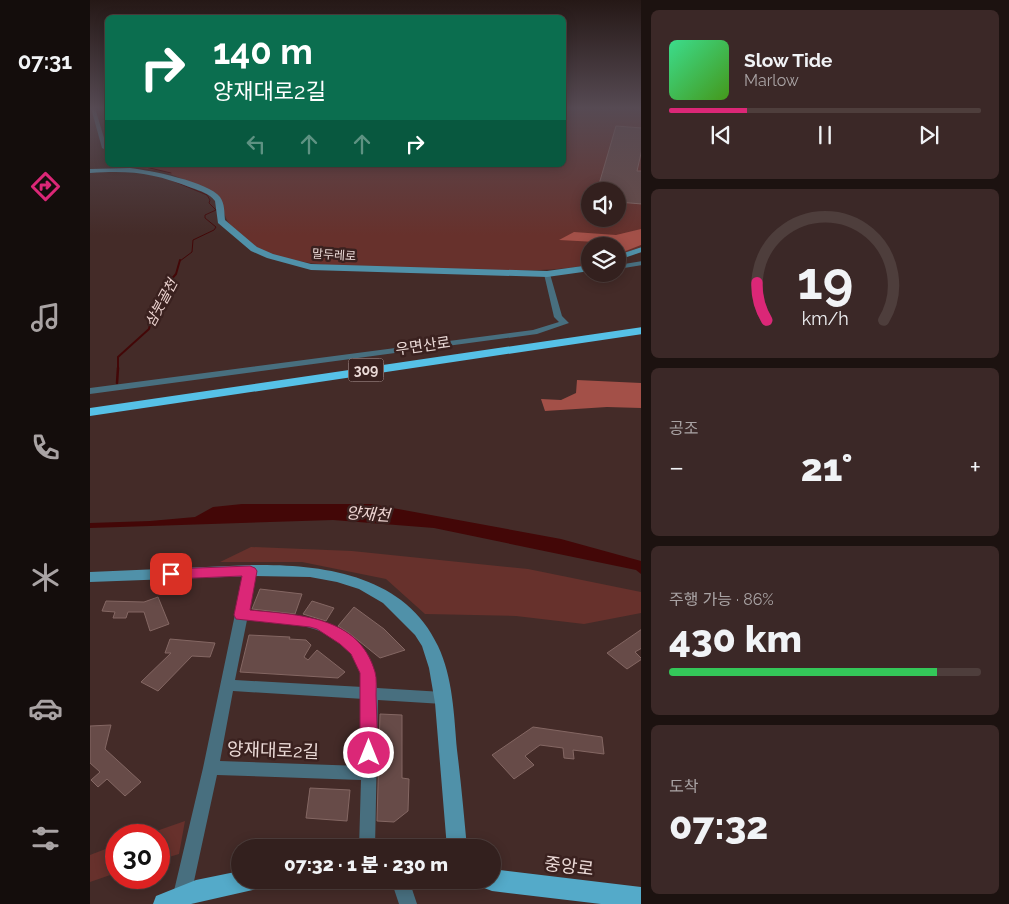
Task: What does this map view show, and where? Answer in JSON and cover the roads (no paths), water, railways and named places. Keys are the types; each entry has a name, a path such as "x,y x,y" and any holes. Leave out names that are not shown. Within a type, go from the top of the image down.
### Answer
{"highway":[{"name":"우면산로","path":"90,404 641,324"},
{"name":"우면산로","path":"90,412 641,330"}],"main road":[{"name":"중앙로","path":"501,881 641,898"},
{"path":"173,900 231,883"}],"street":[{"name":"말두레로","path":"90,171 117,167 159,172 209,192 217,198 220,204 220,221 244,242 270,256 294,263 329,268 547,274 581,270"},
{"path":"626,255 641,249"},
{"path":"626,265 641,262"},
{"path":"90,392 534,332 565,323 558,317 547,274"},
{"path":"91,577 250,571 306,572 327,575 361,584 391,601 405,612 424,635 434,659 443,698 456,839"},
{"name":"양재대로2길","path":"250,571 211,768 369,773"},
{"path":"242,615 297,619 322,625 357,650 368,673 370,693 367,839"},
{"path":"228,685 443,698"},
{"path":"173,900 211,768"},
{"path":"403,889 408,904"}],"water":[{"name":"양재천","path":"242,504 371,504 561,539 641,561 641,574 636,570 434,528 333,520 90,528 90,523 195,517 213,507"}],"waterway":[{"name":"삼붓골천","path":"146,167 171,173"},
{"name":"삼붓골천","path":"171,180 207,195 210,200 209,203 216,210 205,215 205,218 216,227 214,230 193,240 192,252 180,261"},
{"name":"삼붓골천","path":"118,368 118,357 149,329 151,320 163,304 169,282 176,274 180,260"},
{"name":"삼붓골천","path":"117,383 118,368"}]}
